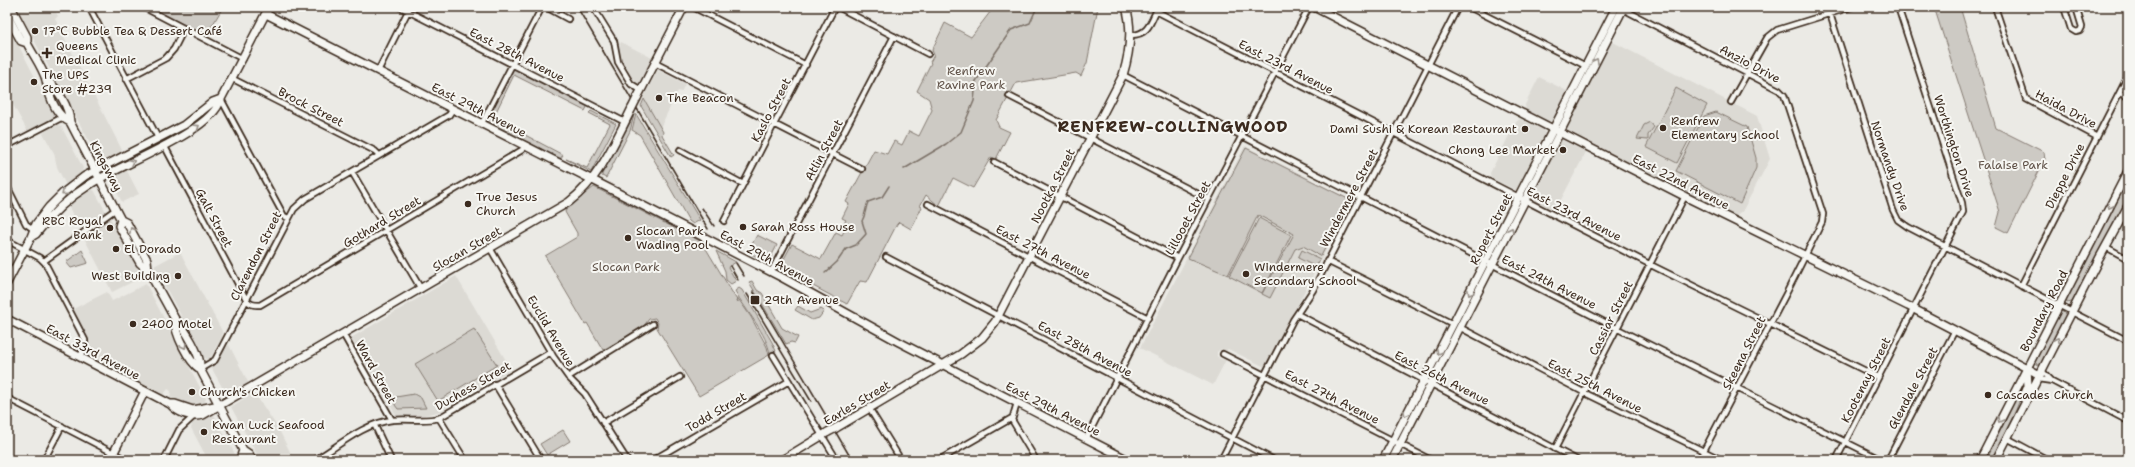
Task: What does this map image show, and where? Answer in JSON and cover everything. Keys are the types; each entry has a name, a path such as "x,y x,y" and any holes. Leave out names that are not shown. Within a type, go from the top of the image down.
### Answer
{"street":[{"name":"Kingsway","path":"11,7 27,37 27,43 46,80 46,88 61,118"},
{"path":"89,7 158,138"},
{"path":"143,7 243,59"},
{"name":"East 28th Avenue","path":"400,7 409,9 625,122"},
{"path":"482,123 542,7"},
{"path":"546,7 568,19"},
{"path":"593,7 614,41 618,62 631,84 641,90"},
{"name":"Slocan Street","path":"193,414 220,405 569,202 593,180 625,122 684,7"},
{"path":"693,7 806,65"},
{"path":"836,7 928,54"},
{"name":"Kaslo Street","path":"724,221 836,7"},
{"name":"Nootka Street","path":"943,364 977,342 999,315 1123,75 1130,50 1131,35 1126,7"},
{"name":"Lillooet Street","path":"1086,439 1208,199 1309,7"},
{"name":"East 22nd Avenue","path":"1314,7 1685,196 1913,308 2040,375"},
{"name":"Windermere Street","path":"1221,460 1297,314 1313,290 1458,7"},
{"path":"1469,7 1586,66"},
{"path":"1731,102 1767,38 1777,30 1851,7"},
{"name":"Worthington Drive","path":"1898,7 1962,204 1963,212 1913,308"},
{"name":"Haida Drive","path":"1995,7 2026,99 2097,136"},
{"path":"2064,7 2071,29 2076,32 2080,31 2082,27 2076,7"},
{"name":"Rupert Street","path":"1557,131 1586,66 1620,8"},
{"name":"Rupert Street","path":"1383,460 1486,261 1522,199 1620,8"},
{"name":"Anzio Drive","path":"1620,8 1779,90 1784,95 1823,214 1822,222 1806,255"},
{"path":"378,71 409,9"},
{"path":"1131,35 1143,34 1157,9"},
{"name":"East 23rd Avenue","path":"1157,9 1393,134 1650,265 1878,377"},
{"path":"31,237 36,234 62,205 100,178 199,126 219,107 221,99 233,79 268,10"},
{"name":"East 29th Avenue","path":"268,10 378,71 771,272 1017,403 1128,460"},
{"name":"Normandy Drive","path":"1830,14 1893,210 1898,220 1945,247 2128,341"},
{"name":"Kingsway","path":"7,15 21,41 27,43"},
{"path":"126,79 166,58 174,49 184,28"},
{"name":"Atlin Street","path":"771,272 894,36"},
{"path":"655,63 862,169"},
{"name":"East 24th Avenue","path":"1123,75 1617,329 1883,460 1890,456"},
{"name":"Dieppe Drive","path":"2021,286 2128,76"},
{"name":"Brock Street","path":"233,79 375,151 379,155"},
{"name":"Kingsway","path":"46,80 54,85 69,113 70,122 122,220 120,226 140,264 148,270 174,319 174,327 193,364 200,369 243,450 249,454 252,460"},
{"path":"2120,93 2128,97"},
{"path":"1009,96 1208,199"},
{"path":"7,282 31,237 33,229 44,212 58,197 76,182 158,138 184,126 213,102 221,99"},
{"path":"221,99 284,216 288,218"},
{"name":"Clarendon Street","path":"200,369 215,360 294,209 305,199 449,115 453,109"},
{"path":"7,146 61,118 70,122"},
{"name":"Galt Street","path":"164,145 246,299"},
{"name":"Gothard Street","path":"246,299 250,304 260,305 522,150 525,146"},
{"path":"680,150 743,184"},
{"path":"994,162 1178,258"},
{"path":"352,172 421,289"},
{"name":"Boundary Road","path":"1980,460 2127,175"},
{"path":"7,186 26,224 33,229"},
{"name":"Cassiar Street","path":"1555,449 1685,196"},
{"name":"Rupert Street","path":"1392,460 1494,265 1522,199"},
{"name":"East 27th Avenue","path":"928,204 1148,318"},
{"name":"Boundary Road","path":"1996,460 2071,312 2128,206"},
{"path":"44,261 116,209"},
{"path":"7,240 44,261 85,340 85,346 80,357"},
{"path":"2106,247 2128,259"},
{"name":"Euclid Avenue","path":"490,248 551,352 568,377 585,394 627,460"},
{"name":"Skeena Street","path":"1700,460 1806,255"},
{"name":"East 28th Avenue","path":"886,257 1118,377 1274,460"},
{"path":"1328,261 1453,324"},
{"name":"Kootenay Street","path":"1836,460 1913,308"},
{"name":"East 26th Avenue","path":"1297,314 1577,460"},
{"name":"East 33rd Avenue","path":"7,319 170,404 175,404 193,414"},
{"path":"568,377 653,324"},
{"name":"East 25th Avenue","path":"1461,328 1584,393 1722,460"},
{"name":"Glendale Street","path":"1890,456 1955,330"},
{"name":"Ward Street","path":"343,334 392,420"},
{"name":"Duchess Street","path":"317,460 375,426 392,420 431,420 439,418 551,352"},
{"name":"East 27th Avenue","path":"1223,354 1265,374 1431,460"},
{"path":"773,355 825,434 837,460"},
{"name":"Earles Street","path":"782,460 943,364"},
{"path":"2014,424 2016,412 2028,386 2028,368"},
{"path":"2040,375 2128,421"},
{"path":"2040,375 2052,382"},
{"path":"604,422 680,377"},
{"name":"Todd Street","path":"653,460 789,381"},
{"path":"495,384 541,460"},
{"path":"110,460 145,391"},
{"path":"7,405 8,399 127,460"},
{"path":"939,460 1012,418 1017,403"},
{"path":"869,408 901,460"},
{"path":"164,460 179,430 193,414"},
{"path":"439,418 465,460"},
{"path":"1012,418 1036,460"},
{"path":"44,460 62,426"},
{"path":"375,426 391,460"},
{"path":"2006,438 2048,460"},
{"name":"Kingsway","path":"243,450 242,456 244,460"},
{"path":"1890,456 1898,460"}],"shaded area":[{"path":"16,7 53,7 58,16 55,19 123,152 103,162 100,161"},
{"path":"7,23 54,114 53,119 28,132 7,94"},
{"path":"621,42 652,58 638,85 633,82 618,55 617,50"},
{"name":"Renfrew Elementary School","path":"1613,42 1757,116 1770,159 1742,212 1736,216 1695,197 1567,130 1566,128 1609,44"},
{"path":"658,70 685,84 681,92 678,91 660,128 643,98"},
{"path":"1539,77 1569,92 1553,121 1548,121 1526,110 1525,105"},
{"path":"1520,119 1543,130 1546,135 1516,190 1491,178 1490,173 1516,122"},
{"path":"57,124 61,126 83,168 81,173 66,185 57,167 54,153 43,133"},
{"path":"1562,140 1586,152 1555,211 1533,200 1531,195 1558,143"},
{"name":"Windermere Secondary School","path":"1245,146 1352,200 1265,367 1228,349 1226,351 1221,349 1217,352 1217,356 1220,359 1226,360 1213,385 1140,348"},
{"path":"126,169 139,194 122,202 110,179 111,176"},
{"path":"88,189 94,190 106,212 87,223 83,229 78,226 68,205"},
{"path":"109,216 142,277 112,292 83,236"},
{"path":"180,252 222,331 222,337 209,360 204,358 154,266"},
{"path":"456,276 511,369 438,412 424,415 396,415 351,338"},
{"path":"146,284 206,399 204,403 195,407 184,405 170,398 171,391 168,389 163,395 86,354 87,341 73,309 107,292 112,301"},
{"path":"229,345 248,382 246,386 227,396 211,367 219,361 225,348"},
{"path":"251,394 255,394 278,428 294,460 260,460 231,407"},
{"path":"214,415 238,460 208,460 191,428 193,421"}],"green space":[{"path":"148,7 223,7 206,36"},
{"name":"Renfrew Ravine Park","path":"994,7 1098,7 1087,63 1081,76 1076,73 1016,83 996,120 999,127 1010,132 996,159 991,157 973,188 953,178 939,206 926,195 911,229 899,222 897,224 867,282 860,281 847,304 779,268 792,244 821,259 836,232 842,235 845,229 842,227 846,220 842,218 849,204 846,202 874,150 887,154 894,141 902,145 909,131 919,136 932,110 929,99 917,91 931,63 930,62 934,55 932,50 945,23 971,37"},
{"name":"Falaise Park","path":"1942,7 1960,7 1996,128 2044,152 2045,159 2008,233 1996,227 2000,212 1935,10"},
{"path":"513,66 588,105 585,111 514,75 493,118 563,155 560,159 487,121"},
{"path":"1676,88 1707,105 1677,163 1646,147"},
{"path":"644,99 674,155 671,157 641,106"},
{"path":"591,111 616,124 591,172 566,159 587,168 610,124 589,113"},
{"path":"1716,112 1747,127 1756,158 1756,168 1740,204 1676,171 1704,116"},
{"path":"636,114 700,220 693,224 689,221 640,135 632,130"},
{"path":"634,115 630,131 606,178 602,176 602,174"},
{"path":"1650,122 1654,127 1648,135 1648,140 1637,139 1644,125"},
{"path":"1246,148 1350,200 1321,256 1303,246 1295,249 1270,298 1262,294 1294,234 1258,215 1228,275 1188,258"},
{"path":"2128,183 2128,199 2072,302 2067,303 2066,298 2125,184"},
{"name":"Slocan Park","path":"594,187 702,242 738,302 737,297 751,317 767,347 769,355 699,396 657,328 658,323 655,318 649,319 643,327 603,350 587,323 585,324 545,256 577,237 577,233 565,212 567,208"},
{"path":"1259,218 1291,235 1262,293 1229,276"},
{"path":"757,235 777,245 768,263 748,252"},
{"path":"82,250 88,263 71,268 66,262"},
{"path":"1302,250 1320,259 1316,267 1298,258"},
{"path":"716,251 736,262 728,267 736,281 731,284 726,280 725,271"},
{"path":"752,281 757,290 762,293 782,328 798,337 795,343 791,342 786,344 749,282"},
{"path":"739,288 742,290 776,351 770,354 761,331 735,291"},
{"path":"798,306 810,313 821,309 824,311 819,318 812,320 795,310"},
{"path":"2060,311 2066,315 2040,366 2034,362"},
{"path":"474,329 497,365 438,401 415,364"},
{"path":"2026,378 2016,410 2007,430 1991,460 1986,460"},
{"path":"414,394 421,398 426,408 398,409 395,405 396,397"},
{"path":"563,430 570,441 547,455 540,444"}],"waterway":[{"path":"904,169 946,144 961,132 974,101 976,81 1011,30 1030,23 1037,7"},
{"path":"825,273 837,262 846,249 856,245 866,234 862,221 868,202 882,197 889,186"}],"railway":[{"path":"577,7 708,229"},
{"path":"702,208 714,226"},
{"path":"736,263 744,276"},
{"path":"730,266 738,280"},
{"path":"753,291 852,460"},
{"path":"747,294 811,401"}],"place":[{"name":"17℃ Bubble Tea & Dessert Café","path":"35,31"},
{"name":"Queens Medical Clinic","path":"47,53"},
{"name":"The UPS Store #239","path":"34,82"},
{"name":"The Beacon","path":"659,98"},
{"name":"Renfrew Elementary School","path":"1663,128"},
{"name":"Dami Sushi & Korean Restaurant","path":"1525,129"},
{"name":"Chong Lee Market","path":"1563,150"},
{"name":"True Jesus Church","path":"468,204"},
{"name":"Sarah Ross House","path":"743,227"},
{"name":"RBC Royal Bank","path":"110,228"},
{"name":"Slocan Park Wading Pool","path":"628,238"},
{"name":"El Dorado","path":"116,249"},
{"name":"Windermere Secondary School","path":"1246,274"},
{"name":"West Building","path":"178,276"},
{"name":"29th Avenue","path":"755,300"},
{"name":"2400 Motel","path":"133,324"},
{"name":"Church's Chicken","path":"192,392"},
{"name":"Cascades Church","path":"1988,395"},
{"name":"Kwan Luck Seafood Restaurant","path":"204,432"}],"district":[{"name":"RENFREW-COLLINGWOOD","path":"1173,126"}]}
